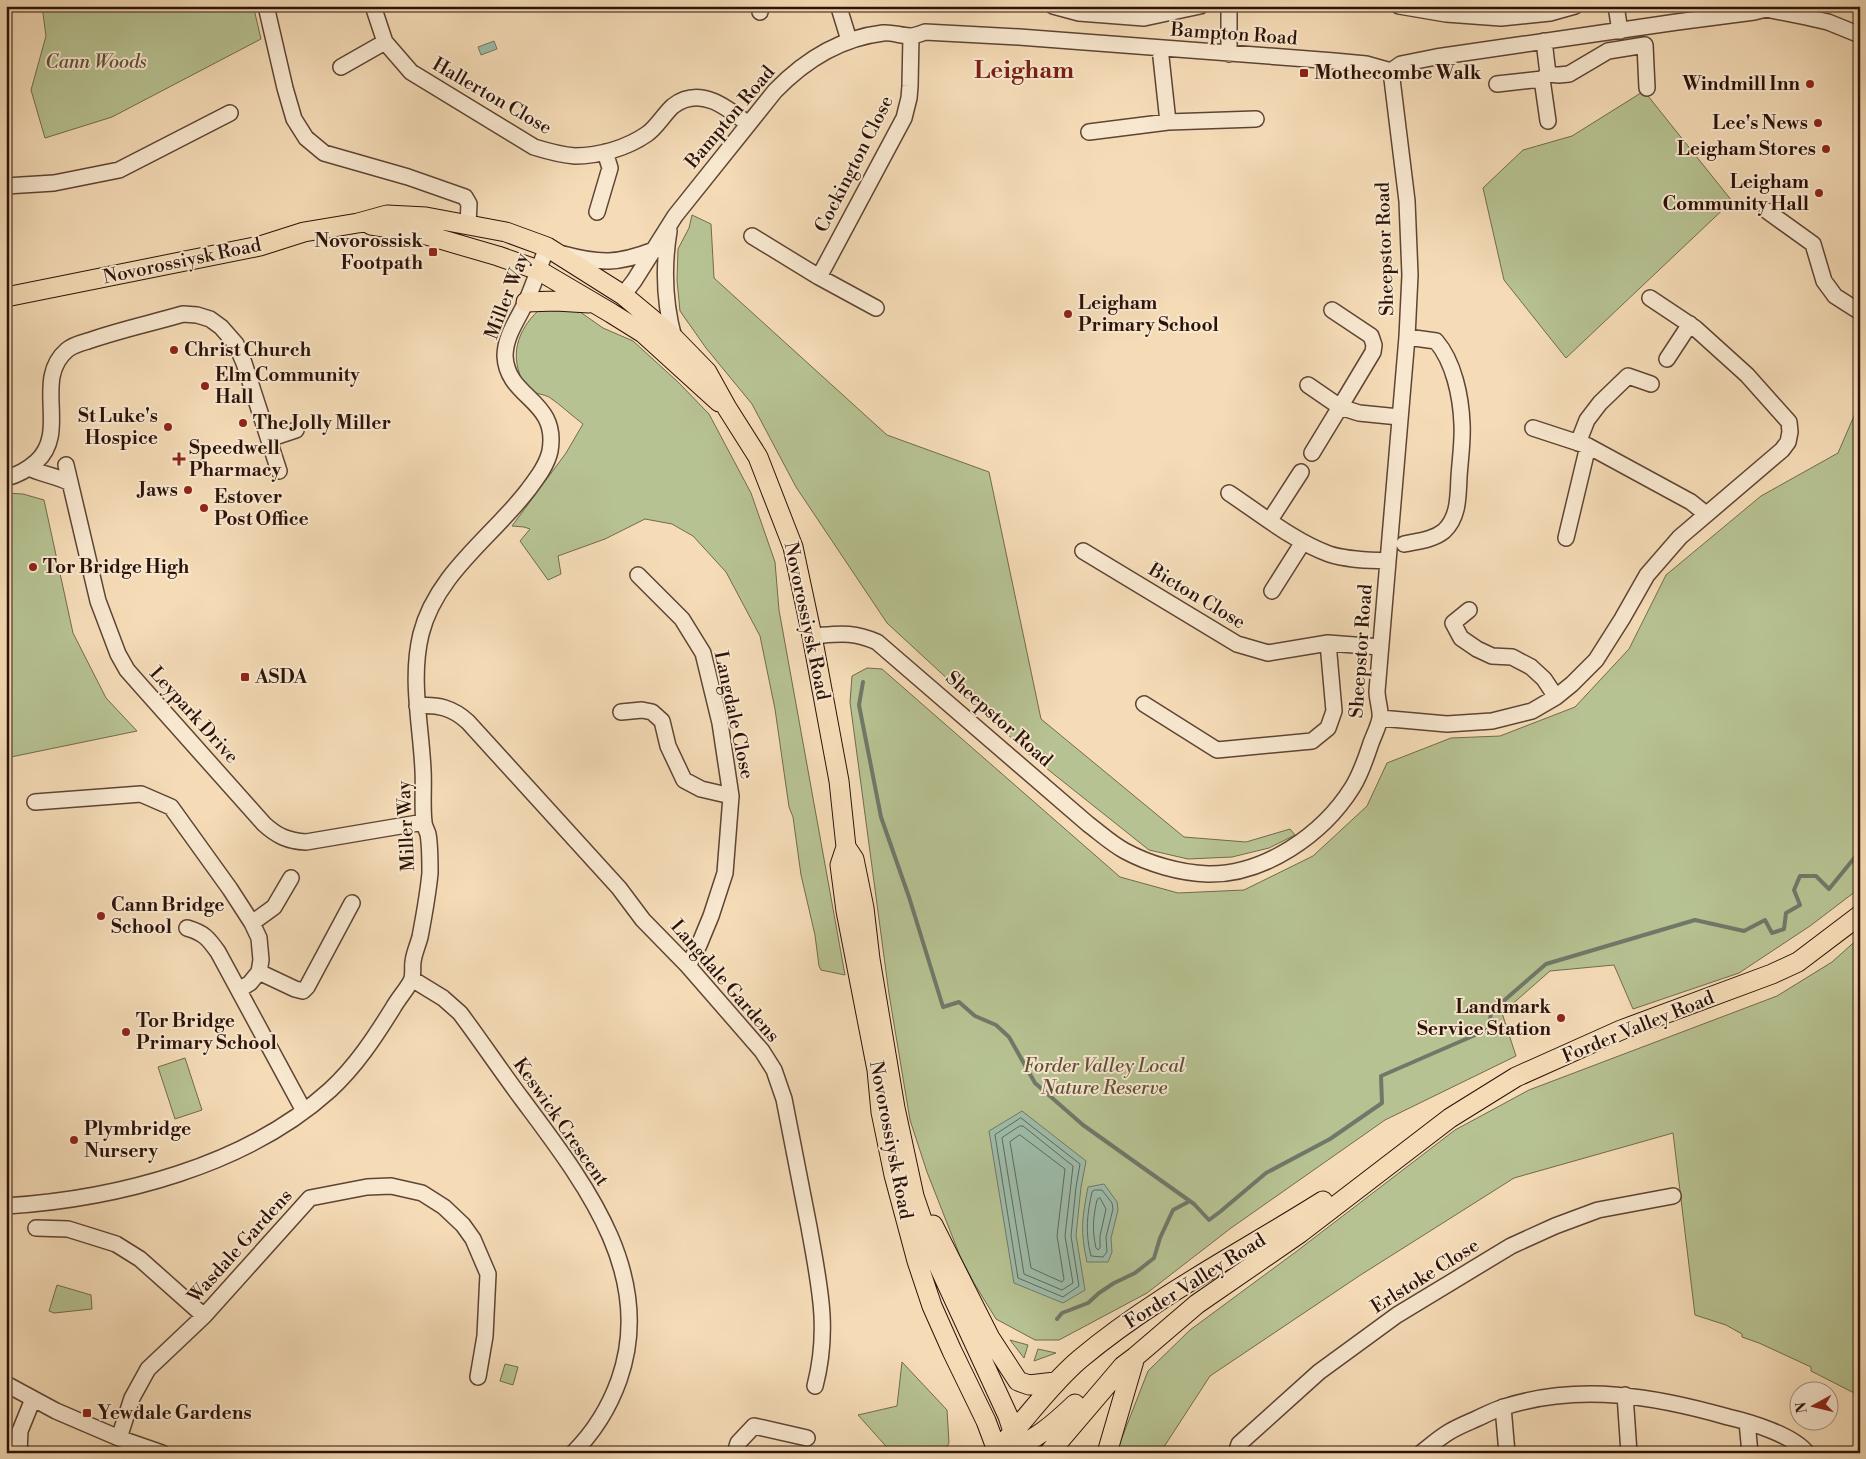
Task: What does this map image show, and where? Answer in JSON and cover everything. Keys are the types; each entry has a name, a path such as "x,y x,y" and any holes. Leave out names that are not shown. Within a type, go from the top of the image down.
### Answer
{"main road":[{"name":"Novorossiysk Road","path":"6,297 260,246 304,232 358,223 387,215 426,217 506,232 550,249 623,295 674,338 707,372 758,457 793,547 839,781 846,847 840,865 846,912 877,1070 881,1112 894,1176 932,1306 986,1421 996,1452"},
{"name":"Novorossiysk Road","path":"358,223 416,232 538,270 643,334 697,384 727,408"},
{"path":"526,302 556,301 603,308 623,295"},
{"name":"Novorossiysk Road","path":"846,847 854,860 862,898 895,1108 914,1196 934,1258 1018,1443"},
{"name":"Forder Valley Road","path":"996,1452 1018,1443 1055,1382 1080,1359 1140,1315 1196,1278 1270,1235 1450,1118 1516,1077 1621,1030 1772,974 1798,962 1860,915"},
{"name":"Forder Valley Road","path":"1049,1453 1071,1425 1129,1362 1197,1304 1300,1233 1417,1141"},
{"path":"914,1196 926,1208 990,1338 1018,1381 1029,1385 1055,1382"},
{"path":"1018,1443 1055,1423 1106,1374 1114,1368 1129,1362"},
{"path":"1106,1453 1129,1362"}],"street":[{"path":"266,6 287,96 294,119 306,138 324,153 408,177 465,198 469,204 468,224"},
{"name":"Hallerton Close","path":"373,6 385,42 411,72 534,146 552,152 575,156 620,148 649,133 674,105 687,99 702,98 713,100 725,106 748,124"},
{"path":"843,6 840,11 848,40"},
{"path":"1053,6 1079,14 1144,18 1200,6"},
{"path":"1228,54 1229,6"},
{"path":"1399,6 1446,14 1550,13 1576,6"},
{"path":"1616,6 1620,31"},
{"path":"1391,71 1401,64 1544,41 1754,12 1765,8 1828,22 1860,35"},
{"name":"Bampton Road","path":"623,295 670,224 748,124 787,78 825,52 848,40 886,32 911,36 925,32 972,34 1366,64 1391,71"},
{"name":"Cockington Close","path":"819,276 904,118 909,98 911,36"},
{"path":"1544,41 1548,121"},
{"path":"341,67 385,42"},
{"path":"1497,84 1569,74 1608,51 1645,45 1647,88"},
{"path":"1160,48 1168,122"},
{"name":"Sheepstor Road","path":"812,636 847,633 861,635 878,642 1088,824 1124,851 1166,867 1207,874 1239,871 1286,851 1308,836 1332,813 1353,787 1365,764 1380,718 1377,692 1380,647 1407,337 1410,274 1407,201 1391,71"},
{"path":"6,186 54,183 119,170 230,113"},
{"path":"1090,132 1168,122 1256,119"},
{"path":"597,212 610,168 605,152"},
{"path":"1767,212 1813,244 1824,281 1835,296 1860,312"},
{"path":"670,224 664,276 668,317 674,338"},
{"path":"752,236 876,308"},
{"path":"550,249 599,262 620,261 654,250"},
{"name":"Miller Way","path":"6,1206 49,1202 120,1190 200,1165 237,1151 274,1133 331,1089 355,1063 372,1042 412,979 413,963 425,909 430,871 428,836 424,822 423,767 417,706 416,675 421,633 429,610 453,573 516,505 540,474 549,454 550,424 543,411 515,384 505,358 506,344 515,321 526,302 538,270 550,249"},
{"path":"1380,718 1447,724 1492,721 1532,711 1556,697 1596,660 1647,574 1680,537 1782,450 1788,442 1789,422 1747,375 1690,324 1650,298"},
{"path":"1312,453 1373,352 1374,344 1371,336 1332,310"},
{"path":"6,478 16,476 29,468 42,456 52,437 51,380 56,365 66,351 103,335 183,314 210,318 236,344 279,470"},
{"path":"1667,359 1690,324"},
{"path":"1404,544 1430,539 1444,530 1456,511 1463,425 1454,377 1442,348 1436,341 1407,337"},
{"path":"1566,538 1587,420 1600,403 1628,376 1651,384"},
{"path":"1308,385 1340,407 1359,413 1399,417"},
{"path":"1533,428 1583,445 1691,502 1706,514"},
{"path":"269,439 296,430"},
{"name":"Leypark Drive","path":"66,464 98,600 118,654 127,670 163,712 269,829 293,842 306,842 424,822"},
{"path":"29,468 53,475 70,483"},
{"path":"1270,520 1301,472"},
{"path":"1229,494 1303,542 1331,554 1353,559 1387,562"},
{"path":"1272,591 1303,542"},
{"name":"Bicton Close","path":"1083,550 1236,644 1268,653 1328,643 1380,647"},
{"name":"Langdale Close","path":"638,575 682,619 703,653 720,723 731,796 724,873 711,916 688,966"},
{"path":"1469,610 1453,623 1462,638 1492,656 1512,657 1532,667 1544,679 1556,697"},
{"path":"1144,704 1217,750 1312,741 1328,728 1334,711 1328,643"},
{"name":"Langdale Gardens","path":"417,706 439,706 450,709 468,722 619,888 643,920 688,966 762,1051 774,1070 784,1099 823,1305 820,1365 815,1386"},
{"name":"Langdale Close","path":"621,712 642,710 652,712 662,721 668,746 684,780 701,789 731,796"},
{"path":"36,802 141,794 171,807 252,923 259,938 261,960 259,972 250,983 239,990"},
{"path":"252,923 274,907 291,878"},
{"path":"259,972 303,991 307,987 352,903"},
{"path":"187,928 199,932 208,938 239,990 304,1111"},
{"name":"Keswick Crescent","path":"412,979 444,998 460,1013 586,1187 610,1235 624,1276 630,1314 629,1344 623,1370 614,1395 598,1424 573,1453"},
{"name":"Wasdale Gardens","path":"118,1438 132,1398 148,1369 204,1316 310,1198 367,1187 391,1186 422,1193 444,1207 463,1225 474,1239 488,1274 485,1336 478,1377"},
{"name":"Erlstoke Close","path":"1236,1453 1239,1444 1319,1372 1397,1315 1476,1266 1511,1246 1598,1210 1673,1196"},
{"path":"36,1228 68,1229 116,1244 140,1259 204,1316"},
{"path":"6,1384 56,1411 118,1438 162,1453"},
{"path":"1421,1453 1449,1432 1503,1407 1540,1398 1594,1394 1625,1395 1677,1403 1747,1422 1784,1437 1802,1447 1807,1453"},
{"path":"1625,1395 1629,1453"},
{"path":"19,1453 20,1431 33,1398"},
{"path":"1503,1407 1507,1453"},
{"path":"1747,1422 1750,1453"},
{"path":"735,1453 738,1443 754,1426 808,1438"}],"green space":[{"name":"Cann Woods","path":"42,6 251,6 254,9 261,39 112,117 45,138 31,90 46,36"},
{"path":"1644,91 1732,201 1566,358 1504,280 1483,188 1523,150 1572,136"},
{"path":"692,215 711,224 714,278 887,435 989,472 1041,719 1184,837 1246,842 1290,829 1295,835 1269,848 1232,857 1188,859 1149,850 1031,756 887,623 796,487 752,404 706,348 680,311 677,280 678,249 689,228"},
{"path":"546,304 573,307 603,328 633,341 678,382 709,414 751,493 775,562 779,610 845,975 821,970 819,966 815,935 801,875 793,817 789,807 775,709 760,636 726,572 693,536 672,524 645,519 605,539 558,556 561,574 548,580 520,541 530,529 512,526 566,453 583,424 549,397 529,389 520,375 516,354 521,335 531,318"},
{"name":"Forder Valley Local Nature Reserve","path":"1860,402 1860,888 1810,926 1739,973 1633,1009 1614,965 1550,971 1502,1013 1516,1056 1385,1120 1231,1228 1147,1293 1059,1340 1035,1340 996,1319 960,1256 927,1172 910,1120 889,994 850,702 852,676 867,668 882,669 1120,877 1178,893 1244,890 1313,856 1367,806 1387,763 1451,738 1500,736 1575,707 1629,649 1666,575 1761,496 1838,453"},
{"name":"Tor Bridge High","path":"6,493 23,494 44,500 73,633 106,698 137,731 6,758"},
{"path":"1860,937 1860,1396 1838,1385 1838,1382 1833,1382 1811,1371 1811,1367 1742,1337 1742,1334 1726,1325 1695,1315 1673,1133 1514,1178 1359,1276 1210,1376 1160,1453 1116,1453 1148,1371 1190,1330 1455,1130 1529,1090 1777,996 1832,962"},
{"path":"185,1058 202,1110 175,1119 158,1067"},
{"path":"57,1285 91,1295 92,1309 54,1313 49,1311"},
{"path":"1010,1340 1028,1345 1024,1358"},
{"path":"1038,1349 1056,1353 1034,1361"},
{"path":"902,1362 947,1410 949,1443 943,1453 892,1453 858,1415 897,1406"},
{"path":"505,1364 518,1367 513,1385 500,1381"}],"water":[{"path":"494,41 497,49 481,55 478,47"},
{"path":"1022,1111 1086,1161 1076,1235 1085,1290 1063,1303 1014,1283 989,1131"},
{"path":"1104,1184 1117,1202 1118,1210 1111,1238 1112,1252 1108,1262 1087,1262 1083,1241 1083,1225 1088,1187"}],"waterway":[{"path":"863,682 859,705 881,817 909,897 943,1007 959,1002 975,1016 996,1025 1009,1037 1035,1083 1083,1125 1194,1204 1209,1220 1266,1173 1330,1139 1382,1103 1381,1076 1489,1029 1491,1012 1546,964 1695,920 1744,931 1765,920 1772,933 1784,929 1786,913 1800,905 1794,890 1800,876 1816,876 1829,889 1860,851"},
{"path":"1057,1319 1062,1313 1088,1303 1099,1293 1135,1273 1154,1258 1160,1238 1173,1210 1190,1201"}],"place":[{"name":"Mothecombe Walk","path":"1304,73"},
{"name":"Windmill Inn","path":"1810,84"},
{"name":"Lee's News","path":"1818,123"},
{"name":"Leigham Stores","path":"1826,149"},
{"name":"Leigham Community Hall","path":"1819,193"},
{"name":"Novorossisk Footpath","path":"433,252"},
{"name":"Leigham Primary School","path":"1068,314"},
{"name":"Christ Church","path":"174,350"},
{"name":"Elm Community Hall","path":"205,386"},
{"name":"The Jolly Miller","path":"243,423"},
{"name":"St Luke's Hospice","path":"168,427"},
{"name":"Speedwell Pharmacy","path":"179,459"},
{"name":"Jaws","path":"188,490"},
{"name":"Estover Post Office","path":"204,508"},
{"name":"Tor Bridge High","path":"33,567"},
{"name":"ASDA","path":"245,677"},
{"name":"Cann Bridge School","path":"101,916"},
{"name":"Landmark Service Station","path":"1561,1018"},
{"name":"Tor Bridge Primary School","path":"126,1032"},
{"name":"Plymbridge Nursery","path":"74,1140"},
{"name":"Yewdale Gardens","path":"87,1413"}],"district":[{"name":"Leigham","path":"1024,71"}]}
